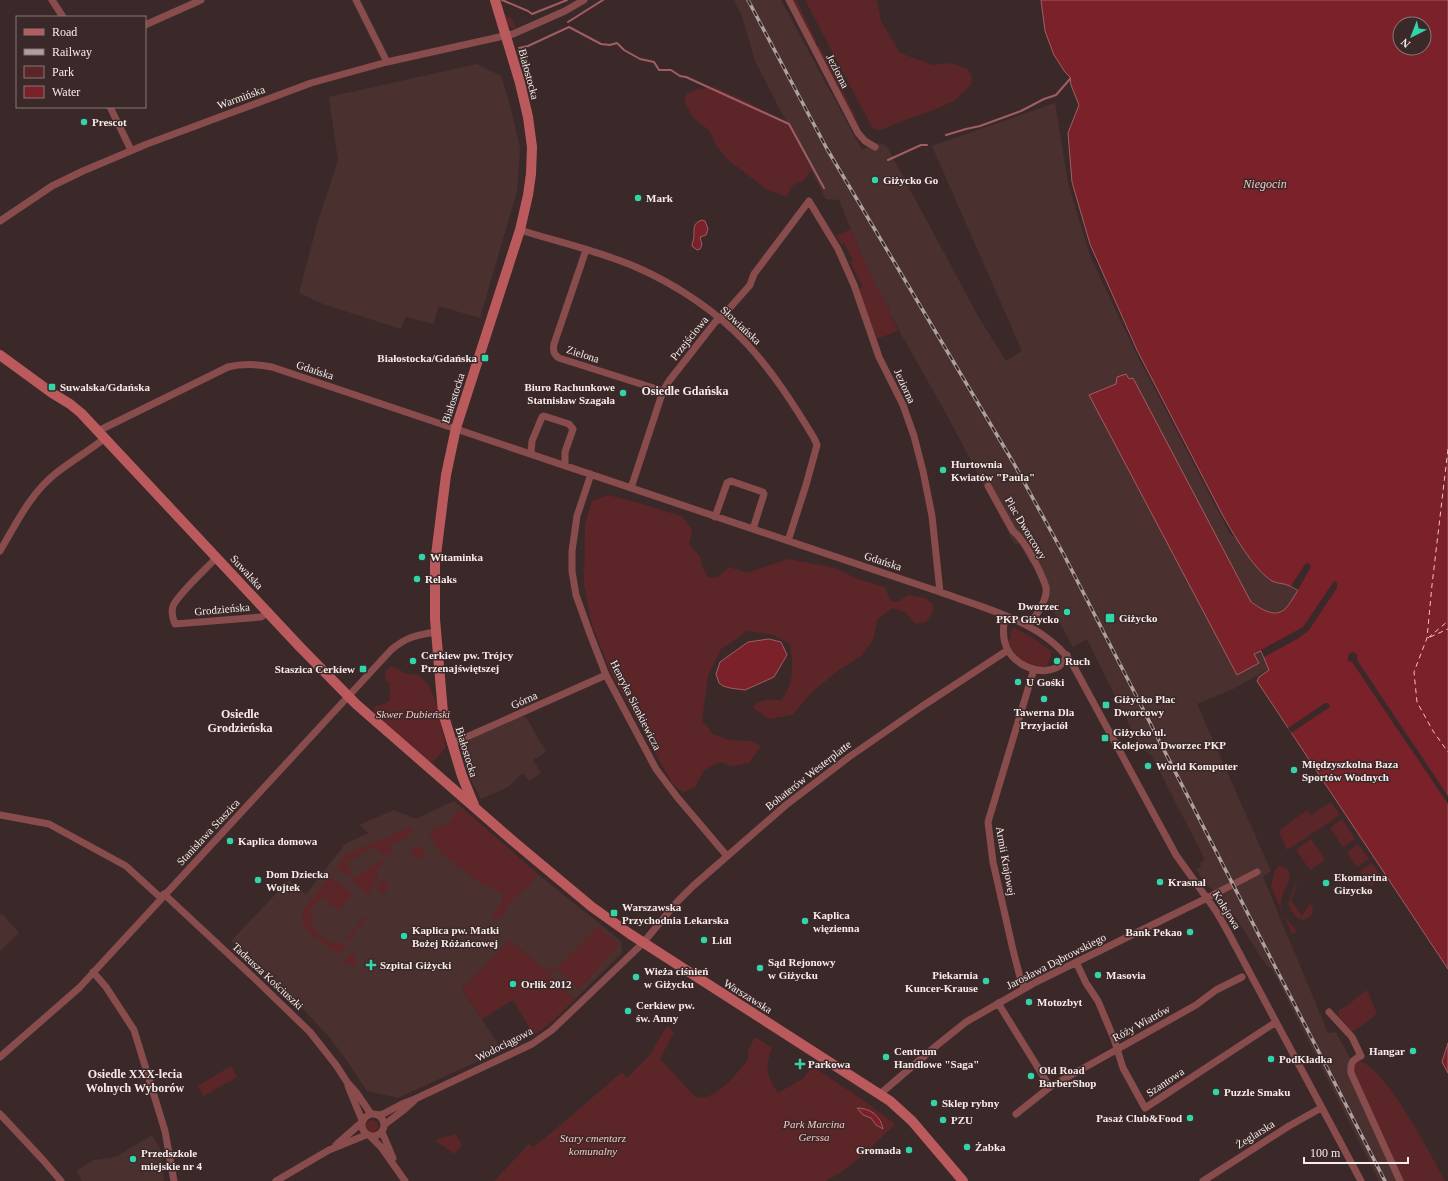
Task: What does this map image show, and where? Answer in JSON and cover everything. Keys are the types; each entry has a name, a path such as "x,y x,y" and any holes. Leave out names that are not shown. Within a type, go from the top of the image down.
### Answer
{"street":[{"path":"52,0 62,16"},
{"path":"146,25 201,0"},
{"path":"356,0 387,62"},
{"name":"Białostocka","path":"476,808 462,776 451,744 443,713 436,632 435,563 446,475 456,428 520,230 531,174 532,147 530,124 520,83 495,0"},
{"path":"506,36 514,34 551,17 584,0"},
{"name":"Jeziorna","path":"789,0 858,133 865,141 875,147"},
{"name":"Warmińska","path":"0,221 52,186 83,170 131,150 311,83 387,62 506,36"},
{"path":"110,108 131,150"},
{"name":"Jeziorna","path":"809,201 838,249 854,285 879,356 903,405 914,436 932,516 940,592"},
{"name":"Przejściowa","path":"631,488 663,391 687,357 716,321 720,319 750,285 754,274 809,201"},
{"name":"Słowiańska","path":"520,230 625,263 653,275 687,294 720,319 748,344 766,366 809,430 817,445 788,541"},
{"name":"Zielona","path":"586,250 554,344 553,351 559,358 663,391"},
{"name":"Suwalska","path":"0,355 52,393 70,404 102,434 349,696 476,808"},
{"name":"Gdańska","path":"0,551 29,503 44,484 102,434 214,373 228,367 244,364 272,367 531,453 714,517 940,592 1005,616"},
{"path":"531,453 532,441 540,418 544,416 569,424 573,429 566,452 565,465"},
{"name":"Henryka Sienkiewicza","path":"591,474 577,516 572,551 572,571 576,595 606,675 635,731 666,784 727,856"},
{"path":"714,517 727,483 731,481 763,492 764,494 753,529"},
{"name":"Plac Dworcowy","path":"988,486 1013,531 1025,544 1046,587 1045,598 1029,626"},
{"name":"Grodzieńska","path":"217,557 173,606 172,615 175,624 261,617 269,612"},
{"path":"1005,616 1029,626 1045,635 1067,655 1059,667 1052,669 1034,669 1025,666 1015,659 1008,650 1003,625 1005,616"},
{"name":"Stanisława Staszica","path":"0,1057 79,988 398,644 412,636 436,632"},
{"name":"Bohaterów Westerplatte","path":"643,943 677,902 786,805 849,756 1008,650"},
{"name":"Kolejowa","path":"1067,655 1176,855 1207,898 1228,932 1361,1181"},
{"name":"Armii Krajowej","path":"1025,988 1021,981 1013,950 995,869 988,822 1034,669"},
{"name":"Górna","path":"451,744 606,675"},
{"name":"Warszawska","path":"476,808 592,907 643,943 880,1094 912,1121 963,1181"},
{"name":"Tadeusza Kościuszki","path":"0,815 49,824 126,866 163,896 300,1022 320,1044 347,1082 374,1114"},
{"name":"Jarosława Dąbrowskiego","path":"880,1094 966,1022 1025,988 1258,872"},
{"name":"Wodociągowa","path":"374,1114 383,1114 517,1052 541,1038 552,1030 588,997 643,943"},
{"name":"Szantowa","path":"1076,962 1098,1001 1111,1032 1123,1068 1145,1108 1276,1022"},
{"path":"93,972 106,986 134,1030 165,1131 174,1181"},
{"name":"Róży Wiatrów","path":"1016,1114 1050,1087 1196,1005 1216,990 1242,977"},
{"path":"998,1004 1050,1087"},
{"path":"1329,1012 1352,1037 1361,1056 1354,1059 1351,1063 1351,1073 1400,1181"},
{"name":"Tadeusza Kościuszki","path":"347,1082 362,1122"},
{"name":"Wodociągowa","path":"383,1128 415,1099"},
{"name":"Żeglarska","path":"1203,1181 1289,1126 1321,1108"},
{"path":"0,1114 61,1181"},
{"path":"276,1181 329,1150 362,1122 367,1115 374,1114 381,1117 383,1128 398,1171"},
{"path":"362,1122 363,1132 381,1147 405,1181"},
{"path":"329,1150 368,1136 379,1135 383,1128"}],"shaded area":[{"path":"734,0 781,0 862,150 878,143 886,145 978,316 1006,361 1022,351 932,146 1055,103 1068,183 1090,256 1135,351 1230,534 1291,571 1330,614 1285,660 1233,689 1197,704 1271,871 1263,877 1328,1033 1336,1032 1355,1068 1407,1181 1379,1181 1272,969 1266,965 1235,916 1224,906 1211,888 1206,886 1196,869 1201,867 1200,863 1205,860 1152,756 1140,747 1087,639 1073,647 1042,590 1043,585 1032,563 1030,563 1019,543 1015,545 947,415 888,311 890,309 876,287 839,200 826,199 755,61 742,16"},
{"path":"477,64 501,76 509,101 520,148 517,191 480,318 439,306 433,324 406,317 401,329 323,304 299,293 318,221 338,160 329,97"},
{"path":"522,716 526,717 546,752 533,760 541,773 529,781 523,773 508,787 481,799 472,782 460,744"},
{"name":"Szpital Giżycki","path":"454,801 540,876 621,941 622,953 575,999 548,975 554,969 551,966 547,971 509,940 462,989 502,1050 398,1098 367,1091 330,1038 306,1012 231,941 289,880 306,894 346,843 369,833 359,825 394,810 416,819"},
{"path":"2,914 19,933 0,951 0,916"},
{"name":"Przedszkole miejskie nr 4","path":"152,1135 160,1148 164,1181 82,1181 76,1171 94,1160 116,1157"}],"green space":[{"path":"793,0 796,0 817,42 815,42"},
{"path":"805,0 877,0 881,21 900,53 933,65 951,63 967,69 972,76 971,85 954,101 880,130 873,129"},
{"path":"505,15 511,18 516,29 508,26"},
{"path":"819,45 862,129 850,111 817,47"},
{"path":"714,87 748,102 789,125 811,170 803,181 793,185 786,196 769,191 728,160 716,145 709,130 693,118 684,101 687,94 695,90"},
{"path":"851,229 859,250 890,310 888,311 898,331 876,339 858,290 863,287 850,262 853,260 844,243 841,244 836,236"},
{"path":"608,495 681,516 692,529 689,544 700,557 702,567 709,578 718,577 729,567 747,573 788,559 835,568 857,579 885,587 890,601 898,602 908,595 925,598 932,603 934,610 926,622 915,624 905,612 892,608 877,620 873,640 861,656 838,671 813,691 792,715 769,719 752,707 762,701 781,700 786,694 792,674 790,644 773,635 748,631 721,649 708,676 702,720 713,734 729,740 750,741 761,746 749,763 732,766 720,762 704,770 695,787 683,793 672,783 612,675 592,625 584,585 585,524 592,501"},
{"path":"1013,628 1033,638 1052,652 1047,666 1028,663 1013,651 1008,639 1011,639 1010,632"},
{"name":"Skwer Dubieński","path":"391,666 407,674 418,675 428,684 436,702 446,747 432,762 424,759 383,722 374,711 375,706 382,705 390,701 390,684 386,680 385,672"},
{"path":"1331,802 1340,815 1287,850 1280,834 1281,829 1307,810 1311,815"},
{"path":"458,808 466,812 534,871 537,876 529,886 508,904 504,914 500,918 494,920 493,914 502,902 503,895 496,889 481,884 452,862 436,848 430,837 434,827 447,824 454,816"},
{"path":"1342,819 1355,839 1343,847 1330,828"},
{"path":"411,827 414,828 408,837 390,845 393,851 389,855 381,855 375,846 346,863 352,872 347,877 336,867 345,855"},
{"path":"1311,839 1325,860 1310,870 1296,850"},
{"path":"1358,844 1369,859 1357,867 1347,852"},
{"path":"419,846 426,852 424,857 414,857 411,854 412,849"},
{"path":"381,860 385,861 376,871 378,878 368,895 351,880 354,876 356,877"},
{"path":"1372,863 1382,878 1371,886 1360,871"},
{"path":"1280,866 1286,868 1290,874 1282,896 1281,907 1285,916 1296,930 1295,933 1292,934 1271,886 1275,870"},
{"path":"331,877 350,892 352,894 351,896 339,911 322,897 309,912 313,915 310,920 311,924 320,935 332,943 336,944 342,942 347,946 338,953 334,952 311,934 302,922 308,903"},
{"path":"384,880 389,884 386,891 381,895 377,891 379,884"},
{"path":"1296,883 1297,885 1291,901 1302,916 1310,903 1313,909 1311,915 1303,920 1294,914 1288,904"},
{"path":"366,915 368,917 354,933 355,935 349,942 346,939"},
{"path":"598,926 619,945 579,990 557,968"},
{"name":"Orlik 2012","path":"509,940 547,971 551,966 554,969 548,975 575,999 553,1021 534,1035 513,1000 482,1019 462,989"},
{"path":"352,952 354,954 357,966 351,966 343,962"},
{"path":"1367,990 1377,1014 1351,1032 1338,1015 1339,1010"},
{"name":"Park Marcina Gerssa","path":"667,1026 674,1032 660,1059 695,1097 710,1095 725,1086 748,1060 748,1051 755,1037 772,1048 768,1061 768,1071 771,1081 778,1093 804,1078 812,1066 863,1100 895,1124 871,1148 845,1169 826,1181 494,1181 529,1144 533,1147 622,1072 627,1078 649,1056"},
{"path":"1358,1061 1369,1066 1394,1094 1419,1133 1445,1181 1401,1181 1354,1077 1354,1064"},
{"path":"231,1066 237,1077 204,1096 198,1086"},
{"path":"370,1120 374,1120 378,1126 374,1132 370,1132 366,1128 366,1124"},
{"path":"455,1134 462,1145 454,1154 435,1140"}],"water":[{"name":"Niegocin","path":"1041,0 1448,0 1448,969 1257,681 1259,677 1269,670 1261,651 1254,654 1259,663 1237,675 1089,395 1116,384 1117,377 1126,374 1129,379 1133,378 1251,602 1267,612 1276,613 1285,609 1298,590 1288,585 1276,583 1265,575 1251,560 1232,531 1137,350 1090,244 1072,182 1068,133 1079,105 1071,85 1070,77 1054,55 1045,31"},
{"path":"702,220 705,221 708,229 706,235 700,237 702,245 700,249 697,250 692,246 694,228 697,223"},
{"path":"769,639 781,642 787,655 774,677 745,690 730,688 719,683 716,674 720,662 748,642"},
{"path":"1448,1043 1448,1073 1442,1062"},
{"path":"857,1108 866,1109 874,1114 880,1120 883,1129 876,1125 871,1118 863,1115"}],"pier":[{"path":"1307,563 1310,564 1311,567 1298,590 1291,586"},
{"path":"1334,581 1337,583 1337,588 1309,630 1299,638 1264,657 1261,650 1303,627"},
{"path":"1352,652 1357,654 1357,660 1448,796 1448,804 1352,662 1348,661 1348,655"},
{"path":"1325,703 1328,703 1330,707 1291,733 1288,728"}],"waterway":[{"path":"502,0 532,14 567,0"},
{"path":"568,22 603,0"},
{"path":"519,48 528,46 569,27 601,44 610,45 617,43 624,50 640,59 654,62 659,70 671,70 680,76 686,77 789,124 824,188"},
{"path":"946,135 980,126 1021,111 1044,99 1056,95 1070,79"},
{"path":"888,160 921,145 927,145"}],"ferry route":[{"path":"1448,449 1427,638 1414,672 1417,702 1433,731 1448,752"},
{"path":"1428,638 1448,621"},
{"path":"1430,637 1448,629"}],"railway":[{"path":"748,0 827,149 1013,462 1064,555 1385,1181"}],"place":[{"name":"Prescot","path":"84,122"},
{"name":"Giżycko Go","path":"875,180"},
{"name":"Mark","path":"638,198"},
{"name":"Białostocka/Gdańska","path":"485,358"},
{"name":"Suwalska/Gdańska","path":"52,387"},
{"name":"Biuro Rachunkowe Statnisław Szagała","path":"623,393"},
{"name":"Hurtownia Kwiatów \"Paula\"","path":"943,470"},
{"name":"Witaminka","path":"422,557"},
{"name":"Relaks","path":"417,579"},
{"name":"Dworzec PKP Giżycko","path":"1067,612"},
{"name":"Giżycko","path":"1110,618"},
{"name":"Cerkiew pw. Trójcy Przenajświętszej","path":"413,661"},
{"name":"Ruch","path":"1057,661"},
{"name":"Staszica Cerkiew","path":"363,669"},
{"name":"U Gośki","path":"1018,682"},
{"name":"Tawerna Dla Przyjaciół","path":"1044,699"},
{"name":"Giżycko Plac Dworcowy","path":"1106,705"},
{"name":"Giżycko ul. Kolejowa Dworzec PKP","path":"1105,738"},
{"name":"World Komputer","path":"1148,766"},
{"name":"Międzyszkolna Baza Sportów Wodnych","path":"1294,770"},
{"name":"Kaplica domowa","path":"230,841"},
{"name":"Dom Dziecka Wojtek","path":"258,880"},
{"name":"Krasnal","path":"1160,882"},
{"name":"Ekomarina Gizycko","path":"1326,883"},
{"name":"Warszawska Przychodnia Lekarska","path":"614,913"},
{"name":"Kaplica więzienna","path":"805,921"},
{"name":"Bank Pekao","path":"1190,932"},
{"name":"Kaplica pw. Matki Bożej Różańcowej","path":"404,936"},
{"name":"Lidl","path":"704,940"},
{"name":"Szpital Giżycki","path":"371,965"},
{"name":"Sąd Rejonowy w Giżycku","path":"760,968"},
{"name":"Masovia","path":"1098,975"},
{"name":"Wieża ciśnień w Giżycku","path":"636,977"},
{"name":"Piekarnia Kuncer-Krause","path":"986,981"},
{"name":"Orlik 2012","path":"513,984"},
{"name":"Motozbyt","path":"1029,1002"},
{"name":"Cerkiew pw. św. Anny","path":"628,1011"},
{"name":"Hangar","path":"1413,1051"},
{"name":"Centrum Handlowe \"Saga\"","path":"886,1057"},
{"name":"PodKładka","path":"1271,1059"},
{"name":"Parkowa","path":"800,1064"},
{"name":"Old Road BarberShop","path":"1031,1076"},
{"name":"Puzzle Smaku","path":"1216,1092"},
{"name":"Sklep rybny","path":"934,1103"},
{"name":"Pasaż Club&Food","path":"1190,1118"},
{"name":"PZU","path":"943,1120"},
{"name":"Żabka","path":"967,1147"},
{"name":"Gromada","path":"909,1150"},
{"name":"Przedszkole miejskie nr 4","path":"133,1159"}],"district":[{"name":"Osiedle Gdańska","path":"685,391"},
{"name":"Osiedle Grodzieńska","path":"240,721"},
{"name":"Osiedle XXX-lecia Wolnych Wyborów","path":"135,1081"}],"park label":[{"name":"Stary cmentarz komunalny","path":"593,1144"}]}
